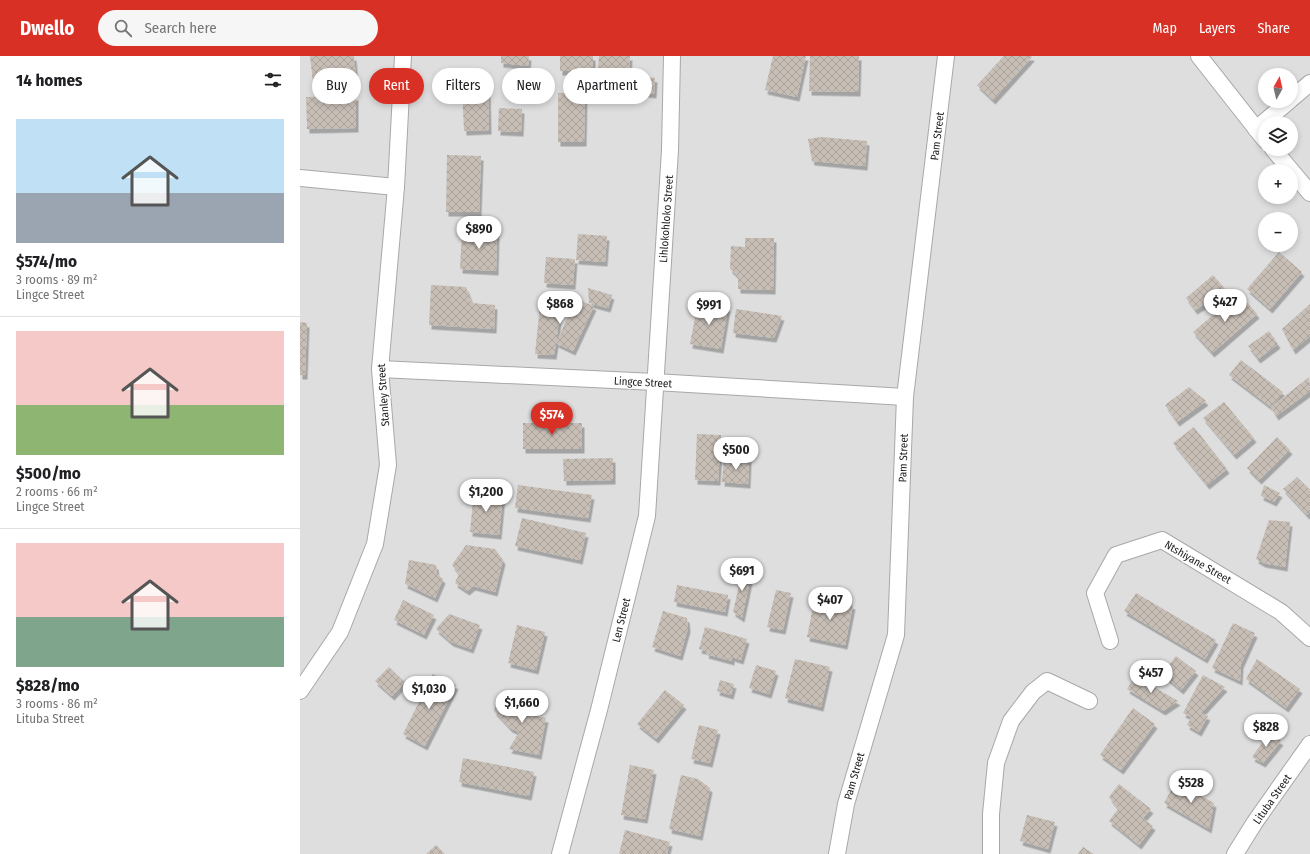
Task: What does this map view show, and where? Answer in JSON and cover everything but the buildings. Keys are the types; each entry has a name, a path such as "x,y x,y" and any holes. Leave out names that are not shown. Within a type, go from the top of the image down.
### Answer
{"street":[{"name":"Stanley Street","path":"300,692 340,632 376,544 388,464 380,369 396,187 403,56"},
{"name":"Lihlokohloko Street","path":"655,382 670,150 672,56"},
{"name":"Pam Street","path":"837,854 846,804 896,635 905,397 946,56"},
{"path":"1198,56 1258,131"},
{"path":"1298,93 1310,83"},
{"path":"1276,116 1283,108"},
{"path":"1279,156 1310,193"},
{"path":"300,178 396,187"},
{"name":"Lingce Street","path":"380,369 655,382 905,397"},
{"name":"Len Street","path":"560,854 599,710 647,516 655,382"},
{"name":"Ntshiyane Street","path":"1110,641 1095,593 1116,555 1162,540 1281,612 1310,638"},
{"path":"991,854 991,814 996,763 1011,721 1033,692 1048,681 1089,701"},
{"name":"Lituba Street","path":"1235,854 1255,822 1310,744"}],"shaded area":[{"path":"300,56 1310,56 1310,854 300,854"}]}
